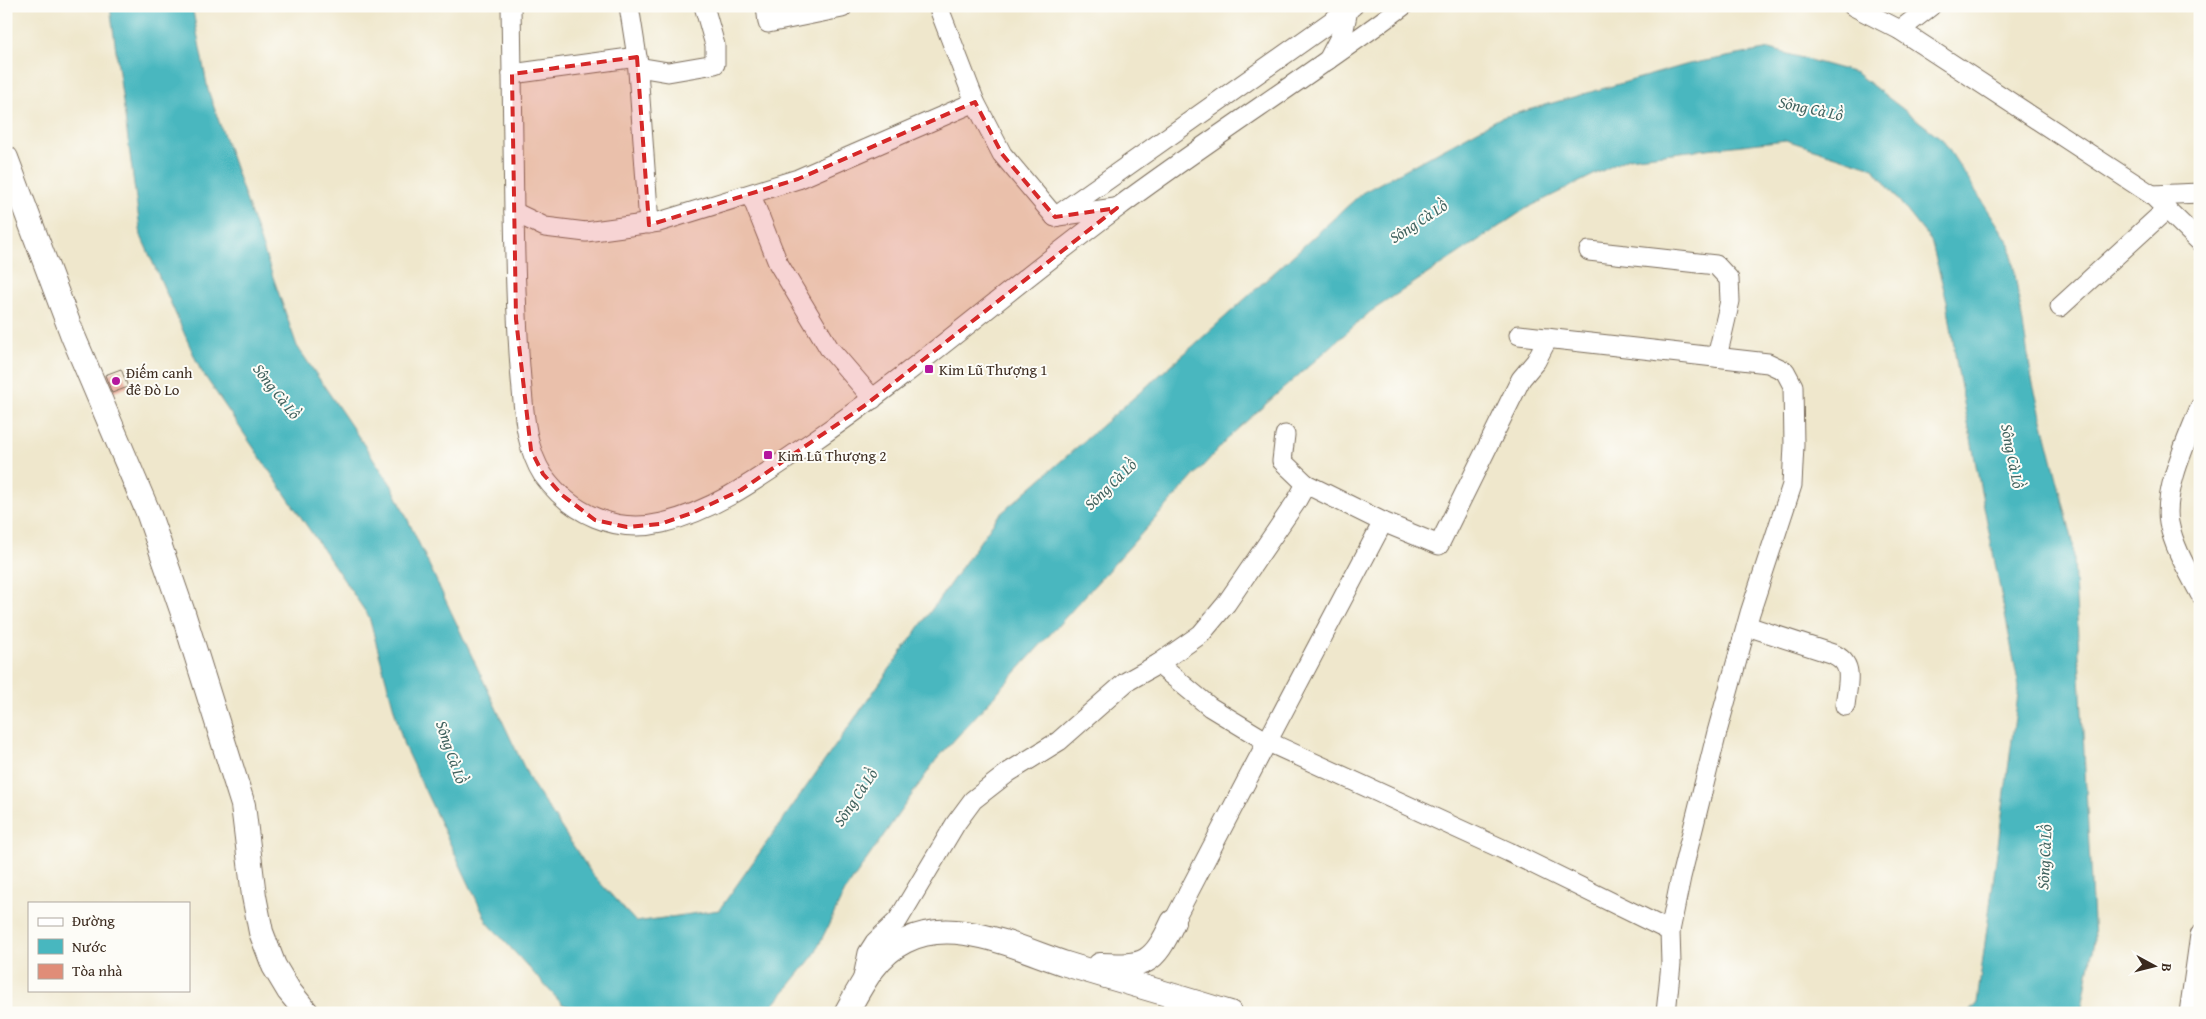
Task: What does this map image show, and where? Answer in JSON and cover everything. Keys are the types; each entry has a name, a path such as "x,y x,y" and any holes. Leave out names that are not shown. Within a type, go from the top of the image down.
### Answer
{"main road":[{"path":"6,158 73,336 148,512 184,616 243,805 254,896 261,932 274,966 284,983 307,1013"},
{"path":"1064,963 1140,965 1153,956 1164,942 1173,922"},
{"path":"846,1013 860,987 889,951 906,940 930,932 964,932 1022,947 1064,963 1230,1013"}],"street":[{"path":"511,6 516,319 525,419 531,450 543,474 556,488 596,520 627,527 660,524 692,513 741,490 873,398 1117,208 1229,127 1326,63 1404,6"},
{"path":"630,6 638,62 649,224"},
{"path":"512,74 638,62 668,72 715,64 716,45 704,6"},
{"path":"766,6 768,23 842,8"},
{"path":"938,6 975,102 1002,154 1054,217"},
{"path":"1853,6 1900,30 2152,196 2199,239"},
{"path":"1900,30 1931,6"},
{"path":"1054,217 1349,7"},
{"path":"1326,63 1344,28 1349,7"},
{"path":"514,212 545,227 586,232 649,224 751,195 798,179 975,102"},
{"path":"2152,196 2200,193"},
{"path":"751,195 778,263 829,348 873,398"},
{"path":"1054,217 1117,208"},
{"path":"2060,307 2167,209"},
{"path":"1588,251 1716,265 1729,279 1730,301 1717,357"},
{"path":"1519,335 1768,363 1785,371 1793,386 1794,445 1792,485 1747,626 1717,732 1681,877 1670,931 1671,964 1666,1013"},
{"path":"1285,434 1282,461 1306,484 1383,522 1439,545 1443,541 1521,379 1536,361 1548,338"},
{"path":"2200,407 2176,473 2170,496 2169,521 2175,545 2200,594"},
{"path":"860,987 868,953 875,942 898,920 956,824 974,800 1009,772 1059,741 1126,682 1158,664 1201,634 1226,604 1296,502 1306,484"},
{"path":"1173,922 1266,740 1287,706 1383,522"},
{"path":"1747,626 1833,654 1845,660 1848,670 1845,706"},
{"path":"1158,664 1210,707 1266,740 1509,852 1670,931"},
{"path":"2189,1013 2197,989 2200,935"}],"highlighted area":[{"path":"637,57 649,225 798,179 975,102 1002,154 1055,217 1117,208 864,406 741,490 692,513 660,524 627,527 595,520 562,495 543,474 531,450 516,319 512,74"}],"water":[{"name":"Sông Cà Lồ","path":"110,6 192,6 208,90 297,346 392,486 531,782 592,874 636,922 719,910 998,516 1193,346 1362,193 1500,118 1689,64 1770,49 1856,73 1942,139 2010,244 2032,380 2073,542 2094,941 2081,1013 1968,1013 1977,1003 2019,687 1957,367 1947,301 1931,241 1873,168 1786,140 1628,158 1527,208 1370,312 1232,434 936,760 845,891 814,955 767,1013 586,1013 562,1004 487,922 404,746 369,617 200,369 141,236"}],"building":[{"name":"Điếm canh đê Đò Lo","path":"121,369 128,387 112,393 105,375"}],"place":[{"name":"Kim Lũ Thượng 1","path":"929,369"},
{"name":"Điếm canh đê Đò Lo","path":"116,381"},
{"name":"Kim Lũ Thượng 2","path":"768,455"}]}
